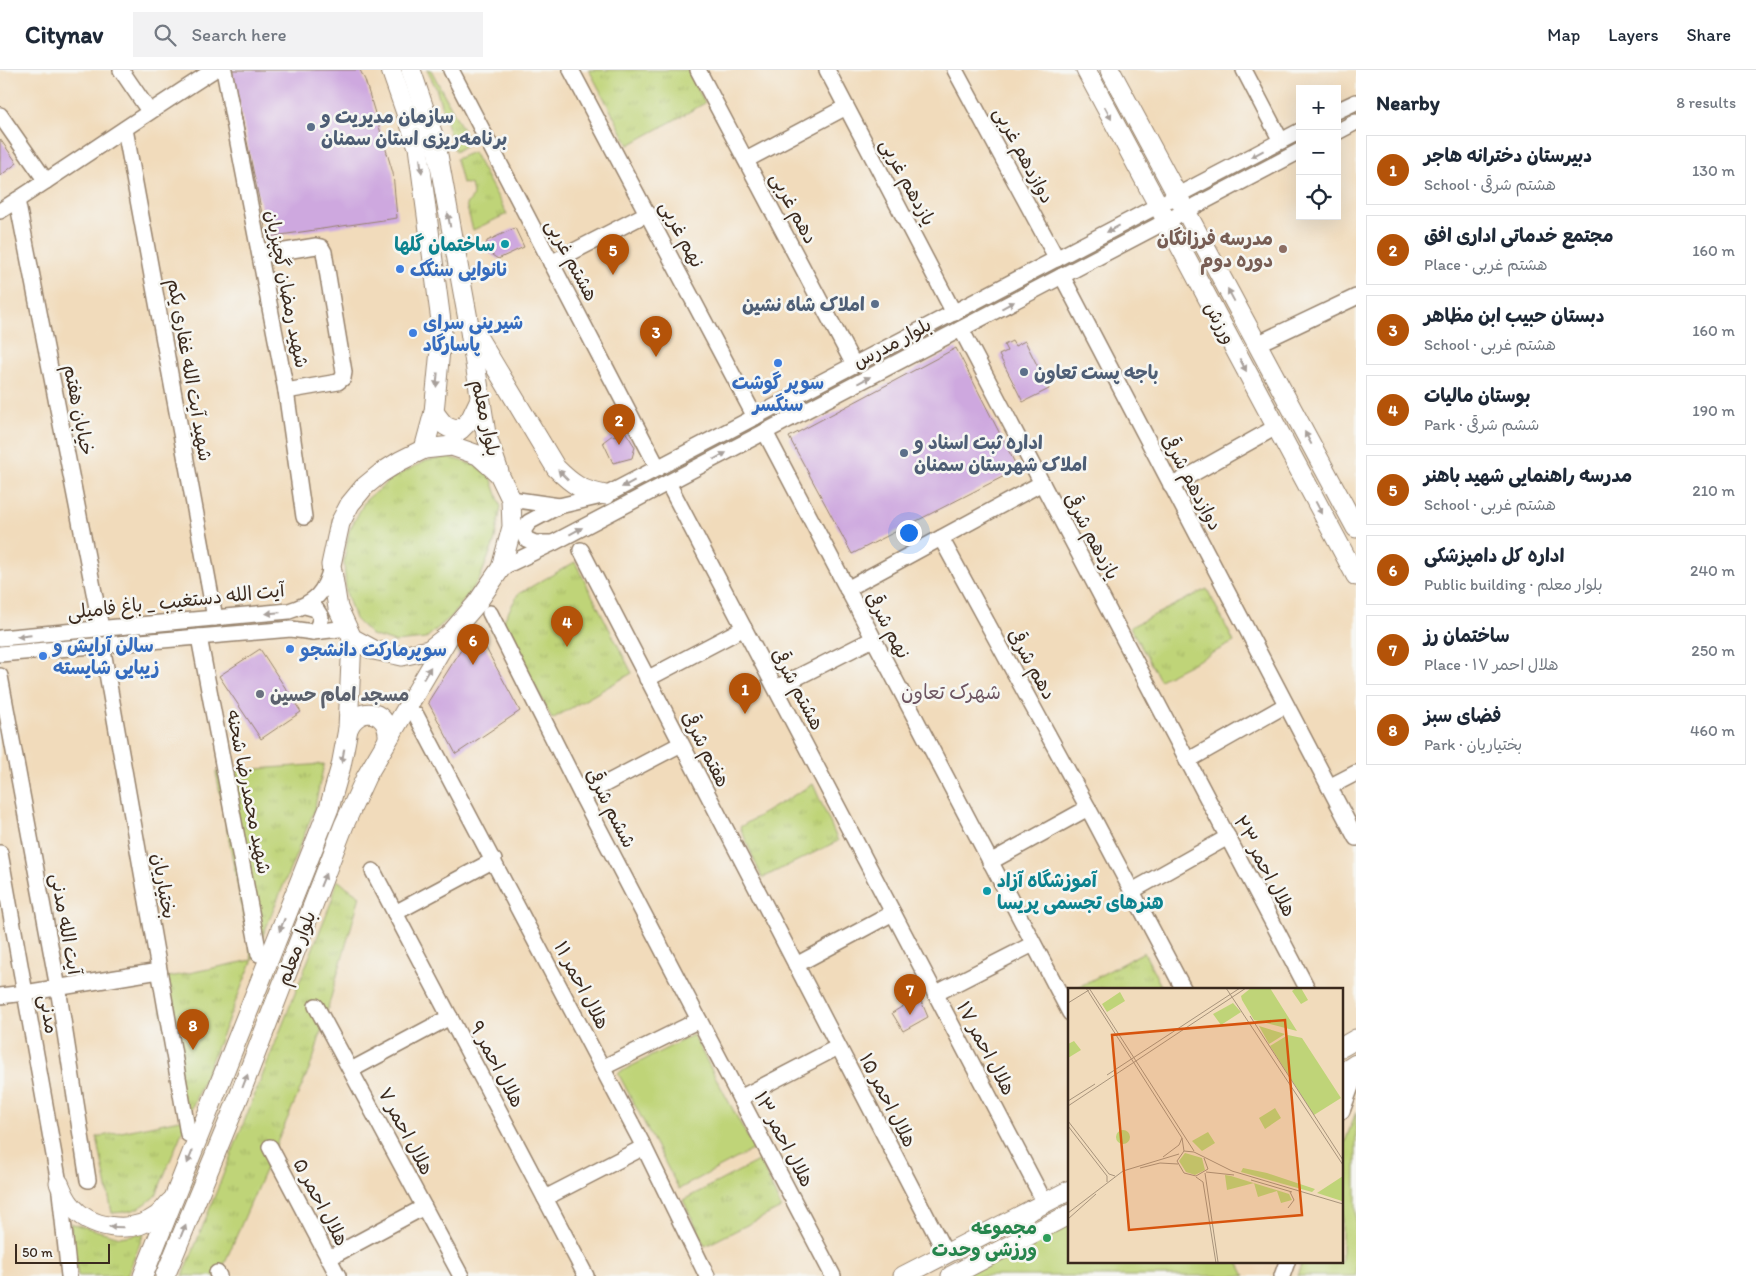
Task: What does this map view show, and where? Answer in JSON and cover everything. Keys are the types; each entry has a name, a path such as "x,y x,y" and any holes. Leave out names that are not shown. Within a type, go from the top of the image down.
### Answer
{"main road":[{"path":"391,70 418,148 442,329 434,412 424,449"},
{"name":"بلوار معلم","path":"411,70 436,144 469,325 486,434 499,474"},
{"name":"ورزش","path":"1086,70 1356,576"},
{"name":"ورزش","path":"1110,70 1356,528"},
{"path":"1129,152 1149,141"},
{"path":"469,325 556,468 570,482 587,492 606,495"},
{"path":"1258,394 1278,382"},
{"path":"434,412 444,425 451,429 460,430 470,420 480,399"},
{"path":"452,446 478,455 499,474 511,499 512,527 501,568 477,603 451,632 429,650 402,656 374,650 350,633 338,608 331,565 340,523 350,504 364,487 381,473 424,449 452,446"},
{"name":"بلوار معلم","path":"165,1276 240,1094 348,816 366,777 451,632"},
{"name":"بلوار معلم","path":"143,1276 329,808 341,766 348,729 350,633"},
{"path":"348,729 351,721 357,716 365,713 373,714 380,717 386,723 389,731 388,739"},
{"path":"1344,1046 1356,1039"},
{"path":"1344,1071 1356,1064"},
{"path":"59,1183 70,1204 88,1220 111,1228 134,1227 156,1217 173,1200"},
{"path":"903,1276 1068,1191"},
{"path":"951,1276 1068,1215"}],"street":[{"path":"120,70 149,111"},
{"path":"0,211 125,129 149,111 214,70"},
{"name":"شهید رمضان گچپزیان","path":"224,70 286,391 304,517"},
{"name":"هشتم غربی","path":"451,70 658,468"},
{"name":"نهم غربی","path":"571,70 755,417"},
{"name":"دهم غربی","path":"698,70 854,365"},
{"name":"یازدهم غربی","path":"827,70 954,313"},
{"name":"دوازدهم غربی","path":"955,70 1057,259"},
{"path":"1244,70 1281,141"},
{"path":"1341,109 1356,102"},
{"path":"746,160 846,107"},
{"path":"0,114 46,181"},
{"path":"1341,130 1356,122"},
{"name":"شهید آیت الله غفاری یکم","path":"125,129 215,618"},
{"name":"بلوار مدرس","path":"501,568 554,543 1062,276 1296,133"},
{"name":"بلوار مدرس","path":"1182,203 1296,154"},
{"name":"خیابان هفتم","path":"17,200 101,628"},
{"path":"551,263 648,213"},
{"name":"بلوار مدرس","path":"511,499 559,506 606,495 1057,259 1162,214"},
{"path":"260,256 316,246 321,247 324,252 344,372 343,378 338,382 286,391"},
{"name":"دوازدهم شرقی","path":"1062,276 1356,838"},
{"path":"1257,344 1356,297"},
{"name":"یازدهم شرقی","path":"961,329 1187,761"},
{"path":"875,354 884,370"},
{"path":"1171,486 1276,427"},
{"name":"نهم شرقی","path":"765,432 1068,1009"},
{"name":"هشتم شرقی","path":"668,483 893,913"},
{"path":"847,589 1042,483"},
{"path":"554,543 535,543 526,540 523,531 529,522 559,506"},
{"name":"دهم شرقی","path":"941,538 1088,808 1183,988"},
{"name":"هفتم شرقی","path":"581,550 796,965"},
{"name":"آیت الله دستغیب _ باغ فامیلی","path":"0,638 289,612 305,606 318,596 327,582 331,565"},
{"path":"305,606 316,609 321,617 318,626 312,632"},
{"name":"ششم شرقی","path":"490,613 582,796 699,1020"},
{"name":"آیت الله دستغیب _ باغ فامیلی","path":"0,654 291,628 312,632 350,633"},
{"path":"647,678 744,628"},
{"name":"شهید محمدرضا شحنه","path":"199,637 259,954"},
{"path":"776,688 873,639"},
{"name":"بختیاریان","path":"102,645 188,1134"},
{"name":"آیت الله مدنی","path":"0,676 58,988 88,1180"},
{"path":"1187,761 1286,705"},
{"name":"هلال احمر ۱۱","path":"416,715 644,1147 707,1276"},
{"path":"582,796 681,744"},
{"name":"هلال احمر ۲۳","path":"1187,761 1307,988"},
{"path":"1330,787 1356,773"},
{"path":"990,862 1088,808"},
{"path":"1132,891 1228,837"},
{"name":"مدنی","path":"0,853 59,1183 69,1276"},
{"path":"395,913 494,860"},
{"name":"هلال احمر ۹","path":"372,871 586,1276"},
{"path":"796,965 893,913"},
{"name":"هلال احمر ۱۷","path":"893,913 1044,1203"},
{"path":"936,994 1034,944"},
{"name":"هلال احمر ۱۵","path":"796,965 946,1254"},
{"path":"0,996 25,994 159,971"},
{"name":"هلال احمر ۷","path":"316,1006 461,1276"},
{"path":"352,1070 450,1017"},
{"path":"602,1068 699,1020"},
{"name":"هلال احمر ۱۳","path":"699,1020 833,1276"},
{"path":"740,1098 838,1047"},
{"path":"1344,1106 1356,1073"},
{"name":"هلال احمر ۵","path":"270,1147 338,1276"},
{"path":"545,1198 644,1147"},
{"path":"329,1258 424,1208"},
{"path":"1282,1276 1286,1264"}],"green space":[{"path":"427,70 431,70 470,143 455,152 436,88"},
{"path":"589,70 688,70 705,103 629,145"},
{"path":"473,152 507,214 473,230 466,204 472,198 472,188 471,185 462,183 456,159"},
{"path":"448,457 474,465 491,477 501,507 494,543 480,578 453,615 425,639 395,642 371,635 355,619 346,592 344,561 349,531 365,501 392,478 426,461"},
{"path":"575,562 632,673 552,719 503,622 518,594"},
{"path":"1207,589 1234,642 1160,680 1130,627"},
{"path":"324,764 314,811 156,1195 146,1204 136,1209 112,1213 97,1137 184,1119 155,980 252,960 216,772"},
{"path":"813,784 838,841 762,878 740,827"},
{"path":"337,880 360,896 313,1060 219,1276 183,1276 332,900"},
{"path":"1144,952 1162,988 1077,988"},
{"path":"693,1035 754,1149 679,1189 618,1073"},
{"path":"1356,1112 1356,1276 1297,1276 1301,1264 1344,1264 1344,1145"},
{"path":"760,1160 781,1208 705,1246 683,1200"},
{"name":"مجموعه ورزشی وحدت","path":"1068,1215 1068,1264 1239,1264 1245,1276 951,1276"},
{"path":"70,1223 120,1237 144,1233 127,1276 78,1276"}],"building":[{"name":"سازمان مدیریت و برنامه‌ریزی استان سمنان","path":"232,70 360,70 365,80 393,173 397,218 267,237"},
{"path":"0,139 17,163 0,176"},
{"name":"ساختمان گلها","path":"515,228 524,247 498,259 486,251 487,241"},
{"name":"باجه پست تعاون","path":"1012,341 1015,346 1025,341 1049,389 1023,402 999,355 1007,351 1004,345"},
{"name":"اداره ثبت اسناد و املاک شهرستان سمنان","path":"956,348 1018,469 852,554 789,437"},
{"path":"625,431 635,447 632,458 613,463 603,442 611,436"},
{"path":"475,628 520,711 456,754 428,702"},
{"name":"مسجد امام حسین","path":"260,649 301,712 261,739 219,676"},
{"path":"919,996 928,1017 903,1031 892,1013"}],"place":[{"name":"سازمان مدیریت و برنامه‌ریزی استان سمنان","path":"311,127"},
{"name":"ساختمان گلها","path":"505,244"},
{"name":"مدرسه فرزانگان دوره دوم","path":"1283,249"},
{"name":"نانوایی سنگک","path":"400,269"},
{"name":"مدرسه راهنمایی شهید باهنر","path":"613,275"},
{"name":"املاک شاه نشین","path":"875,304"},
{"name":"شیرینی سرای پاسارگاد","path":"413,333"},
{"name":"دبستان حبیب ابن مظاهر","path":"656,357"},
{"name":"سوپر گوشت سنگسر","path":"778,363"},
{"name":"باجه پست تعاون","path":"1024,372"},
{"name":"مجتمع خدماتی اداری افق","path":"619,445"},
{"name":"اداره ثبت اسناد و املاک شهرستان سمنان","path":"904,453"},
{"name":"بوستان مالیات","path":"567,647"},
{"name":"سوپرمارکت دانشجو","path":"290,649"},
{"name":"سالن آرایش و زیبایی شایسته","path":"43,656"},
{"name":"اداره کل دامپزشکی","path":"473,665"},
{"name":"مسجد امام حسین","path":"260,694"},
{"name":"دبیرستان دخترانه هاجر","path":"745,714"},
{"name":"آموزشگاه آزاد هنرهای تجسمی پریسا","path":"987,891"},
{"name":"ساختمان رز","path":"910,1015"},
{"name":"فضای سبز","path":"193,1050"},
{"name":"مجموعه ورزشی وحدت","path":"1047,1238"}],"district":[{"name":"شهرک تعاون","path":"951,692"}]}
